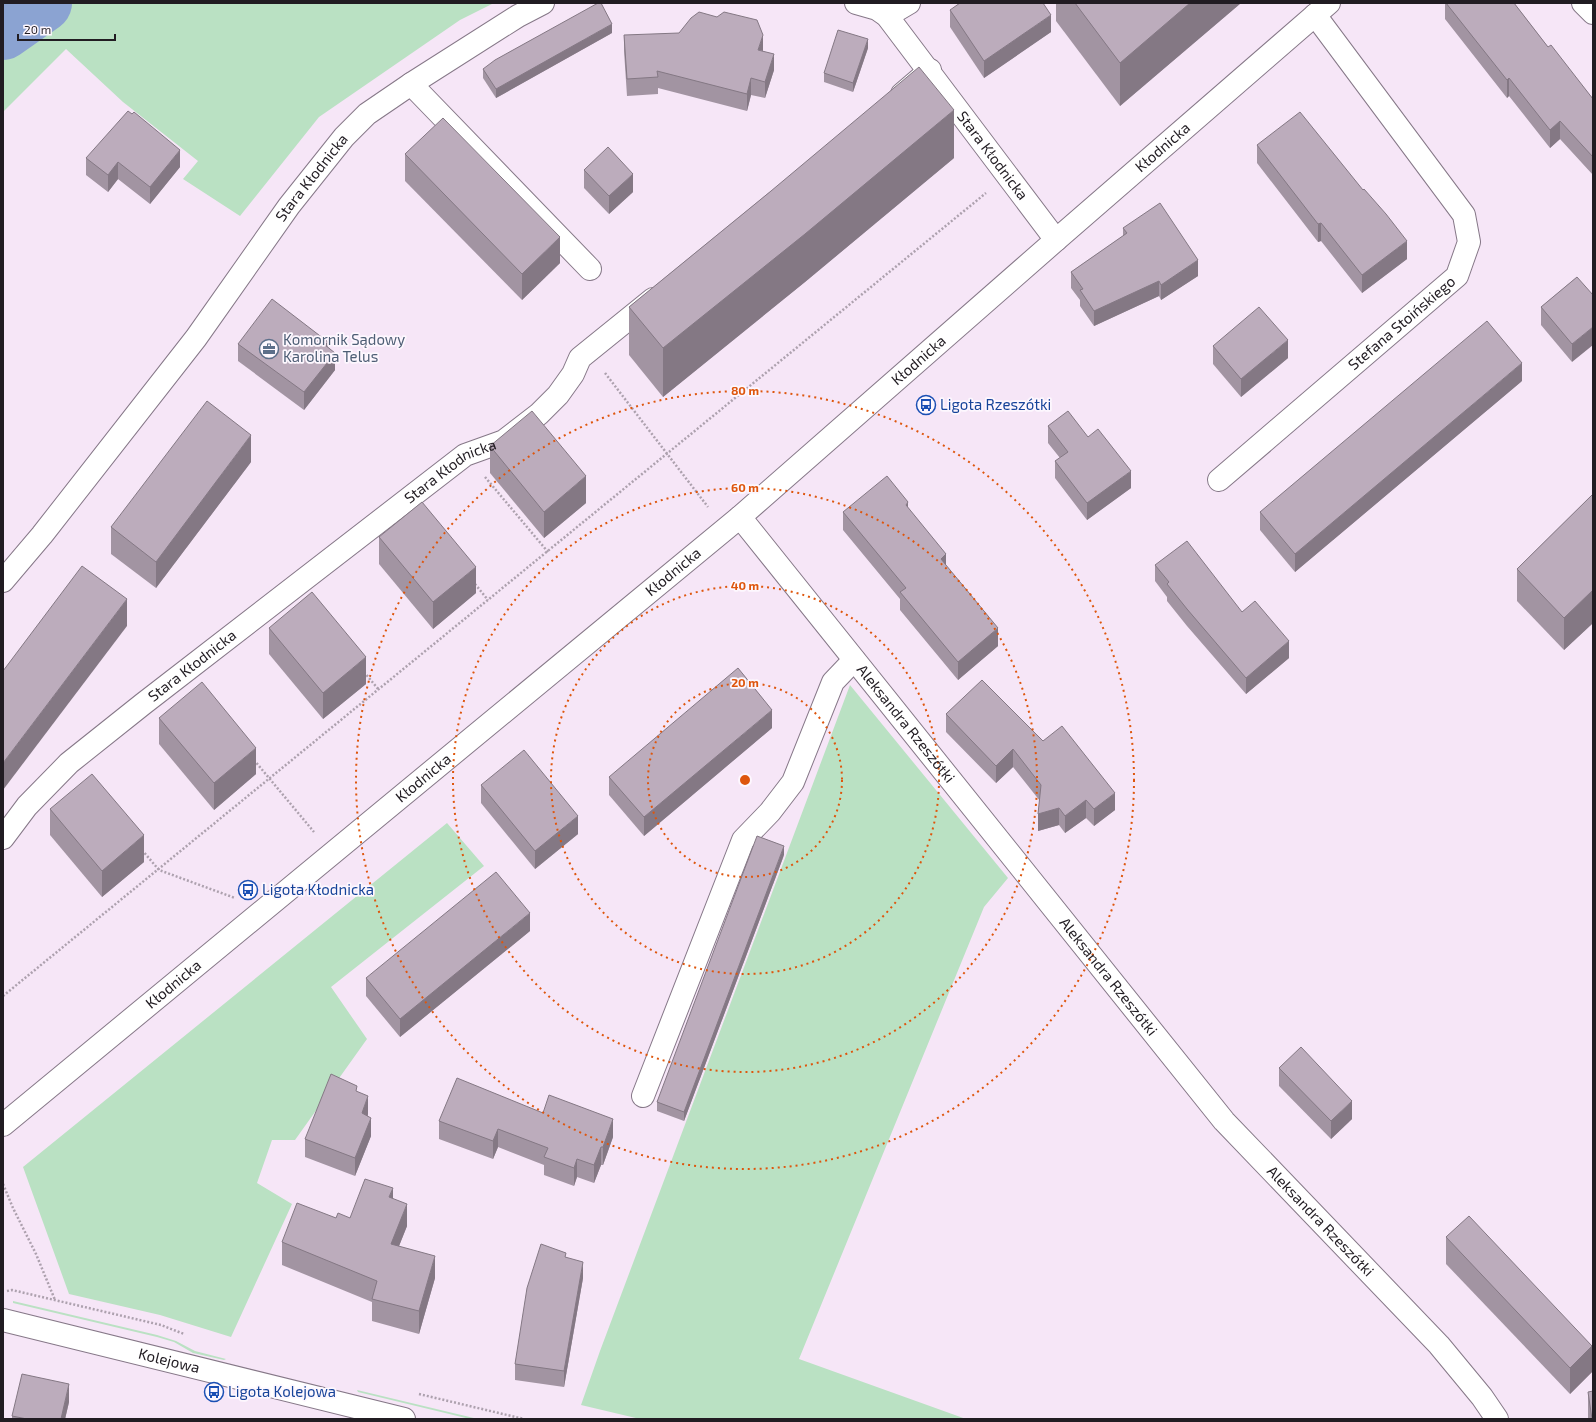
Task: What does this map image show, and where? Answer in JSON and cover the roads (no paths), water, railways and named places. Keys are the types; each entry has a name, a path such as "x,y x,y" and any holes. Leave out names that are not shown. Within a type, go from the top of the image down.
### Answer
{"street":[{"name":"Stara Kłodnicka","path":"3,581 42,535 196,338 289,206 340,143 367,114 411,84 518,16 543,3"},
{"name":"Stara Kłodnicka","path":"856,3 877,9 888,16 1056,240"},
{"path":"888,16 909,3"},
{"path":"1584,3 1593,13"},
{"name":"Kłodnicka","path":"3,1125 740,517 1322,9"},
{"name":"Stefana Stoińskiego","path":"1219,480 1457,276 1469,242 1464,215 1322,9"},
{"path":"887,106 930,70"},
{"path":"411,84 590,269"},
{"name":"Stara Kłodnicka","path":"3,838 27,806 69,763 143,704 466,454 504,442 539,414 558,395 573,374 580,358 668,286"},
{"name":"Aleksandra Rzeszótki","path":"740,517 1224,1121 1439,1345 1482,1397 1497,1419"},
{"path":"643,1096 743,840 770,812 793,782 833,682 854,660"},
{"name":"Kolejowa","path":"3,1320 404,1419"}],"waterway":[{"path":"3,31 43,3"}],"place":[{"name":"Komornik Sądowy Karolina Telus","path":"269,349"},
{"name":"Ligota Rzeszótki","path":"926,405"},
{"name":"Ligota Kłodnicka","path":"248,890"},
{"name":"Ligota Kolejowa","path":"214,1392"}]}
